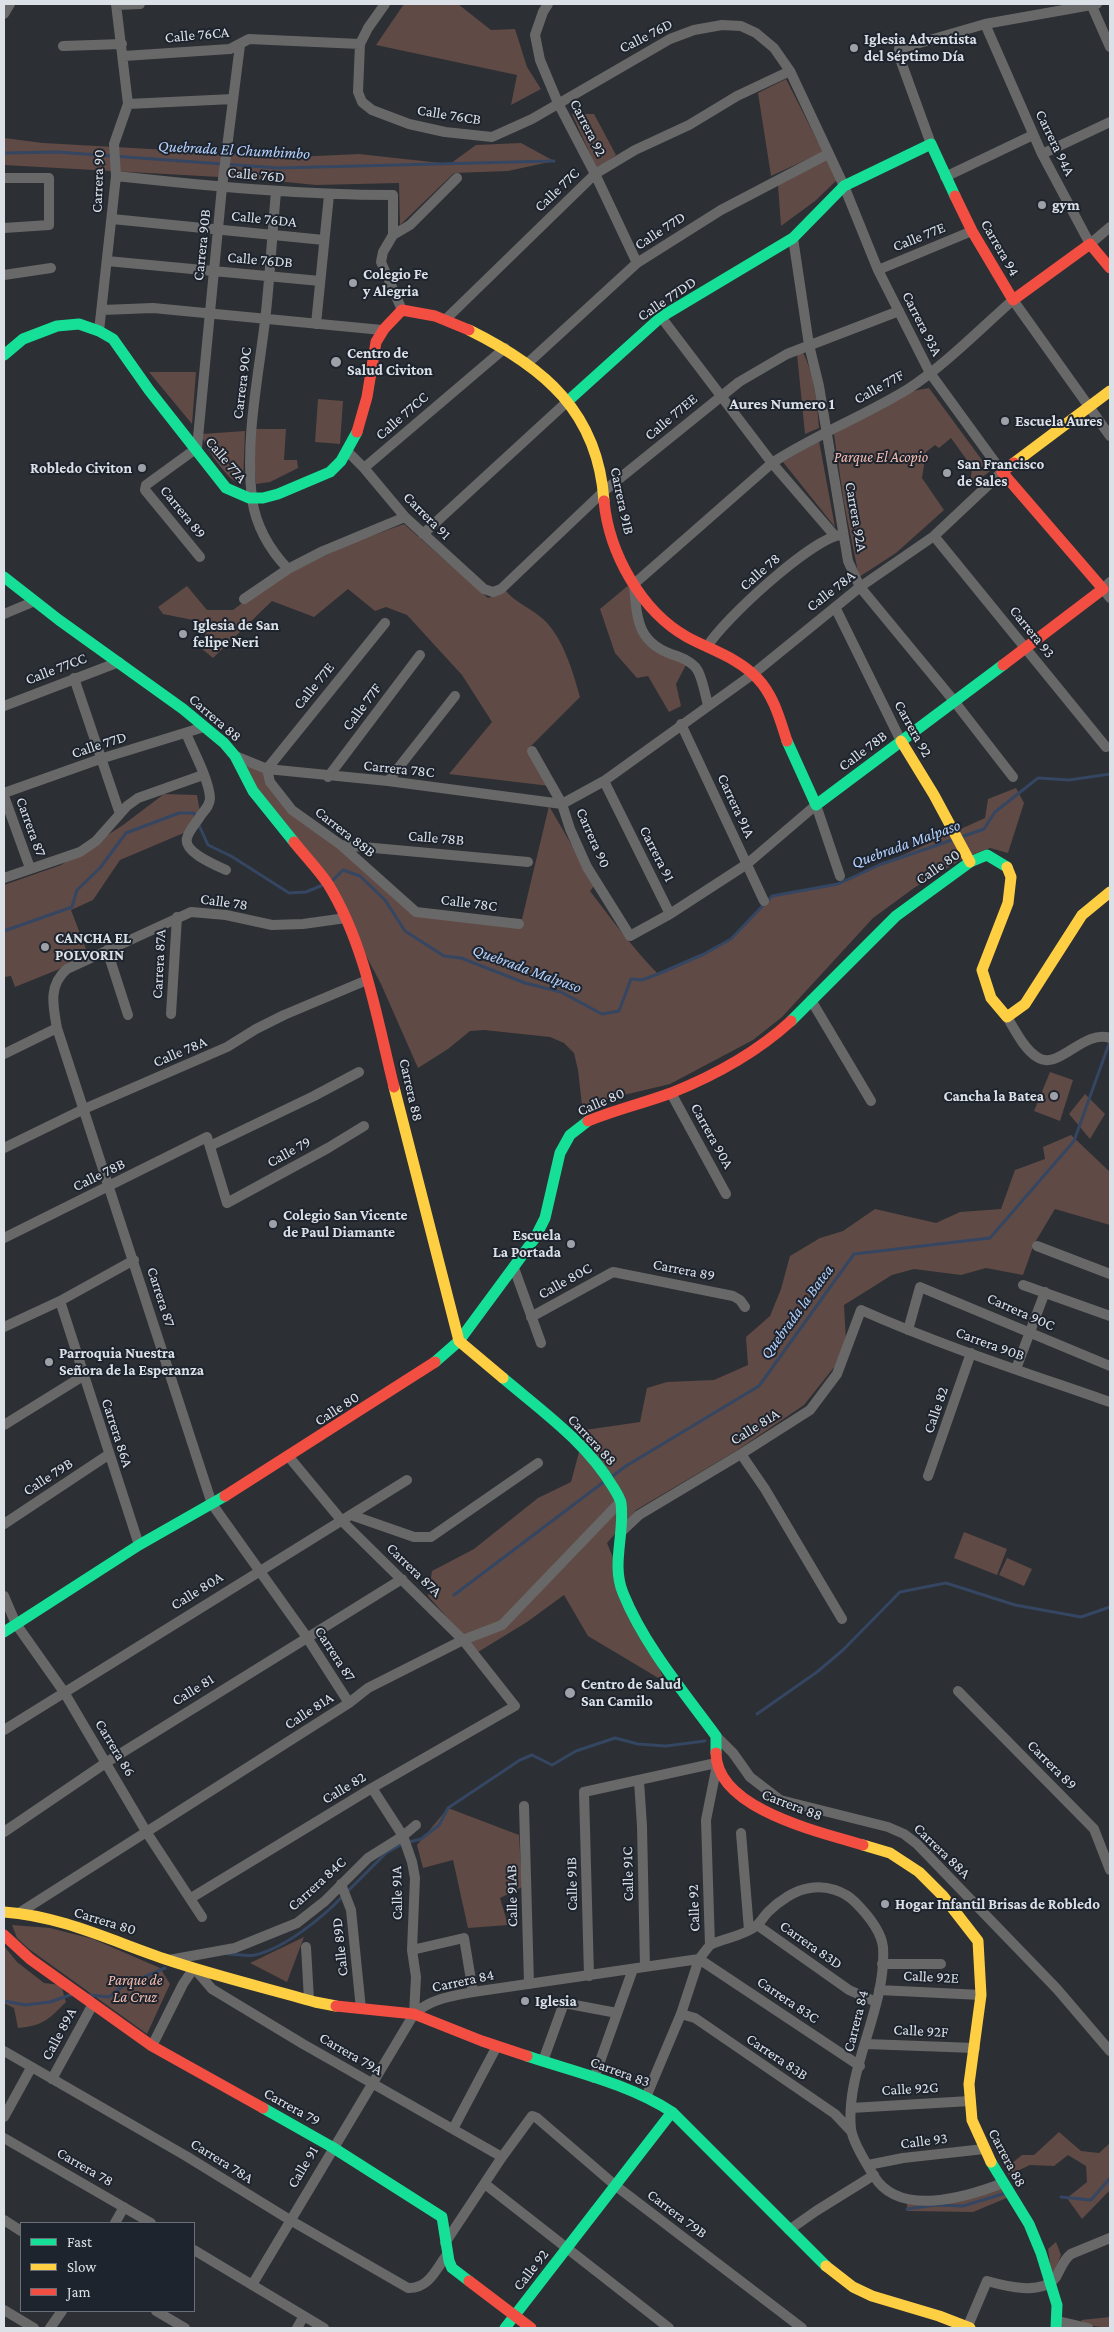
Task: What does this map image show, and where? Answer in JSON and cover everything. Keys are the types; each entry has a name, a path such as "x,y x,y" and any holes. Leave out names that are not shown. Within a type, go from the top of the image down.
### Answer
{"street":[{"path":"4,14 10,4"},
{"path":"116,4 140,4"},
{"name":"Carrera 90","path":"99,331 116,176 114,144 128,104 124,56 116,4"},
{"path":"360,44 368,28 385,4"},
{"name":"Carrera 92","path":"548,4 534,35 540,60 558,103 595,174 637,263"},
{"path":"985,24 1093,4 1110,47"},
{"name":"Carrera 94","path":"985,24 908,45 899,49 899,56 945,178 972,231 1013,300 1088,408 1110,436"},
{"name":"Carrera 94A","path":"985,24 1042,154 1090,244 1110,268"},
{"name":"Calle 76D","path":"558,103 662,43 694,30 722,25 741,26 756,34"},
{"name":"Carrera 93A","path":"756,34 774,48 790,71 844,186 878,270 930,373 1002,472 1108,589"},
{"name":"Calle 76CA","path":"124,56 230,49 249,39 360,44"},
{"path":"62,46 122,44"},
{"name":"Calle 76CB","path":"360,44 358,92 362,102 372,110 408,124 445,132 492,137 532,119 558,103"},
{"name":"Carrera 90B","path":"197,448 222,187 240,45"},
{"name":"Calle 77C","path":"446,320 595,174 635,150 689,125 737,96 790,71"},
{"path":"128,104 223,101 233,99"},
{"path":"1042,154 1110,122"},
{"path":"945,178 1033,135"},
{"name":"Calle 77DD","path":"422,534 662,317 793,238 844,186 931,144"},
{"name":"Calle 77D","path":"529,362 637,263 721,210 828,154"},
{"name":"Calle 76D","path":"116,176 276,192 329,195 393,195 393,235"},
{"path":"4,178 49,178 49,225 4,228"},
{"path":"402,310 381,262 383,252 393,235 410,225 457,178"},
{"name":"Carrera 90C","path":"276,192 266,318 250,441 252,500 264,539 273,553 288,569"},
{"path":"316,324 329,195"},
{"name":"Calle 76DA","path":"112,219 324,240"},
{"name":"Calle 77F","path":"634,584 772,463 796,448 909,389 1013,300 1090,244 1110,227"},
{"name":"Calle 77E","path":"878,270 972,231"},
{"name":"Carrera 92A","path":"793,238 809,345 819,386 839,535 848,561 860,587 954,701 1013,777"},
{"name":"Calle 76DB","path":"107,261 320,281"},
{"path":"4,275 51,268"},
{"path":"102,310 153,308 382,330"},
{"name":"Carrera 91B","path":"402,310 417,310 446,320 505,348 529,362 569,400 593,445 601,472 606,513 614,540 634,584 652,609 671,628 687,638 732,658 753,674 768,693 776,709 789,748 816,805 840,876"},
{"name":"Calle 77A","path":"4,355 23,339 57,326 79,324 99,331 113,339 149,390 197,448 226,488 239,497 252,500 271,497 323,476 337,466 348,452 362,414 369,390 375,344 382,330 402,310"},
{"name":"Calle 77EE","path":"493,592 501,589 604,492 721,395 763,367 809,345 898,311"},
{"path":"662,317 772,463 839,535"},
{"name":"Calle 77CC","path":"364,468 505,348"},
{"name":"Calle 78A","path":"562,804 604,781 753,674 860,587 934,536 1002,472 1110,391"},
{"name":"Carrera 89","path":"197,448 146,485 145,490 200,557"},
{"name":"Carrera 91","path":"348,452 422,534 484,589 493,592"},
{"path":"244,599 288,569 323,551 405,517"},
{"name":"Calle 78","path":"707,647 728,620 792,564 823,541 839,535"},
{"name":"Carrera 93","path":"934,536 1106,747"},
{"name":"Carrera 88","path":"4,577 120,662 224,743 235,756 248,784 326,883 346,918 367,980 458,1341 572,1436 604,1472 621,1501 622,1531 618,1552 618,1579 623,1594 654,1650 716,1736"},
{"path":"634,584 636,613 642,633 654,646 687,659 698,670 708,705"},
{"name":"Calle 78B","path":"630,936 670,914 746,864 816,805 1025,647 1108,589"},
{"path":"4,614 35,601"},
{"name":"Carrera 92","path":"835,607 901,741 934,795 968,858"},
{"name":"Calle 77E","path":"267,769 385,622"},
{"name":"Calle 77F","path":"328,777 420,655"},
{"name":"Calle 77CC","path":"4,706 120,662"},
{"path":"74,678 120,814"},
{"path":"388,781 455,696"},
{"name":"Carrera 91A","path":"681,724 764,901"},
{"name":"Calle 77D","path":"4,795 100,759 204,727"},
{"path":"186,733 203,775 210,799 208,806 191,830 187,838 187,844 190,849 209,863 226,870"},
{"name":"Carrera 90","path":"532,751 562,804 570,829 587,867 630,936"},
{"name":"Carrera 78C","path":"235,756 267,769 328,777 388,781 562,804"},
{"name":"Carrera 88B","path":"267,769 270,782 292,810 341,845 416,912"},
{"path":"4,878 30,868 60,861 80,852 96,840 138,798 203,775"},
{"name":"Carrera 91","path":"604,781 670,914"},
{"name":"Carrera 87","path":"4,795 30,868"},
{"name":"Calle 78B","path":"341,845 528,862"},
{"name":"Calle 80","path":"4,1632 138,1545 212,1504 432,1366 458,1341 535,1238 545,1218 560,1153 570,1135 588,1121 671,1093 725,1069 747,1056 790,1022 882,928 968,858 987,855 1007,866 1011,875 1012,892 982,970 991,998 1006,1017"},
{"path":"1110,892 1082,915 1026,1004 1006,1017 1027,1047 1036,1057 1042,1060 1057,1060 1068,1050 1094,1036 1110,1038"},
{"name":"Calle 78","path":"56,983 67,969 191,912 201,911 272,925 303,924 346,918"},
{"name":"Calle 78C","path":"416,912 519,924"},
{"name":"Carrera 87A","path":"171,1014 177,917"},
{"path":"107,950 128,1015"},
{"name":"Calle 78A","path":"4,1148 84,1109 228,1047 256,1029 284,1015 367,980"},
{"name":"Carrera 87","path":"56,983 52,1000 56,1028 134,1260 212,1504 306,1636 349,1703"},
{"path":"811,1000 871,1101"},
{"path":"4,1054 56,1028"},
{"name":"Calle 78B","path":"4,1238 208,1141 314,1096 359,1072"},
{"name":"Carrera 90A","path":"671,1093 726,1194"},
{"name":"Calle 79","path":"208,1141 228,1203 364,1126"},
{"path":"1037,1246 1110,1274"},
{"path":"4,1327 60,1301 134,1260"},
{"path":"514,1268 540,1343"},
{"name":"Carrera 89","path":"613,1272 733,1296 740,1300 745,1307"},
{"name":"Calle 80C","path":"531,1317 613,1272"},
{"path":"1023,1285 1110,1316"},
{"name":"Carrera 90C","path":"908,1330 920,1287 1110,1366"},
{"path":"1016,1369 1044,1292"},
{"name":"Carrera 86A","path":"60,1301 138,1545"},
{"name":"Carrera 90B","path":"861,1310 908,1330 1016,1369 1046,1382 1110,1402"},
{"name":"Calle 81A","path":"622,1531 639,1515 810,1410 838,1374 861,1310"},
{"name":"Calle 82","path":"928,1476 971,1353"},
{"path":"4,1425 83,1376"},
{"path":"741,1454 765,1489 842,1619"},
{"name":"Calle 79B","path":"4,1524 108,1456"},
{"name":"Carrera 87A","path":"289,1457 342,1522 463,1640 515,1706"},
{"path":"351,1515 414,1537 431,1537 538,1463"},
{"name":"Calle 80A","path":"4,1730 407,1480"},
{"name":"Calle 81A","path":"19,1913 349,1703 368,1688 463,1640 492,1630 510,1618 537,1587 621,1501"},
{"name":"Calle 81","path":"4,1832 107,1762 306,1636 402,1579"},
{"name":"Carrera 86","path":"4,1596 16,1624 64,1692 107,1762 147,1833 202,1917"},
{"name":"Carrera 89","path":"958,1691 1094,1829 1110,1870"},
{"name":"Calle 82","path":"190,1898 372,1788 515,1706"},
{"path":"638,1781 717,1764 716,1736"},
{"name":"Carrera 88A","path":"716,1736 733,1753 750,1777 780,1800 888,1827 904,1834 917,1844 1057,1989 1110,2051"},
{"name":"Carrera 88","path":"717,1764 732,1790 752,1806 803,1827 890,1853 919,1872 943,1896 978,1941 981,1995 969,2084 972,2120 984,2149 1011,2198 1029,2224 1041,2253 1057,2305 1056,2325"},
{"name":"Calle 92","path":"646,2097 681,2014 700,1959 710,1945 706,1820 717,1764"},
{"name":"Calle 91B","path":"589,1976 584,1792 638,1781"},
{"name":"Calle 91C","path":"638,1781 642,1826 645,1967"},
{"path":"372,1788 403,1836"},
{"name":"Calle 91AB","path":"524,1806 529,1984"},
{"name":"Carrera 84C","path":"168,1960 235,1948 297,1924 325,1901 368,1858 403,1836 416,1825"},
{"path":"741,1833 753,1928"},
{"name":"Calle 91A","path":"403,1836 409,1850 415,1878 412,1950 416,1977 414,2014"},
{"name":"Calle 89D","path":"341,1884 351,1910 361,2009"},
{"name":"Carrera 84","path":"710,1945 753,1928 783,1899 810,1888 833,1888 852,1899 868,1915 882,1945 880,1990 851,2108 851,2131 868,2165 883,2188 891,2195 929,2201 964,2197 1004,2185"},
{"name":"Carrera 80","path":"4,1912 19,1913 93,1931 194,1968"},
{"name":"Carrera 83D","path":"753,1928 849,1990 876,2002"},
{"name":"Carrera 79","path":"4,1935 30,1959 152,2046 332,2147 442,2217 446,2229 446,2256"},
{"path":"412,1950 464,1938 473,1992"},
{"path":"306,1947 309,2000"},
{"name":"Carrera 84","path":"414,2014 424,2005 439,1999 473,1992 700,1959"},
{"name":"Carrera 83C","path":"700,1959 860,2066"},
{"name":"Calle 92E","path":"882,1964 941,1964"},
{"path":"152,2046 194,1968"},
{"name":"Carrera 83","path":"194,1968 309,2000 361,2009 399,2011 414,2014 498,2046 646,2097 672,2112 818,2259 853,2286 872,2296 939,2316 968,2328"},
{"name":"Carrera 79A","path":"194,1968 212,1989 502,2157"},
{"path":"594,2078 633,1969"},
{"name":"Calle 92E","path":"880,1990 981,1995"},
{"name":"Calle 89A","path":"52,2079 91,2002"},
{"path":"543,2061 564,2003 617,2014"},
{"name":"Calle 91","path":"252,2285 332,2147 414,2014"},
{"name":"Carrera 83B","path":"681,2014 695,2018 835,2114 851,2131"},
{"name":"Calle 92F","path":"866,2044 975,2048"},
{"path":"453,2129 498,2046"},
{"name":"Carrera 78A","path":"4,2051 186,2156 290,2220 408,2288 417,2288 426,2284 446,2256"},
{"name":"Calle 89A","path":"4,2117 31,2068"},
{"name":"Calle 92G","path":"851,2108 970,2101"},
{"name":"Calle 92","path":"505,2328 672,2112"},
{"name":"Carrera 79B","path":"502,2157 529,2119 532,2116 537,2118 616,2186 802,2328"},
{"name":"Carrera 78","path":"4,2138 148,2222"},
{"name":"Calle 93","path":"868,2165 903,2158 984,2149"},
{"path":"445,2244 502,2157"},
{"path":"789,2230 816,2210 874,2175"},
{"path":"485,2184 669,2328"},
{"path":"116,2222 124,2207"},
{"path":"4,2220 20,2230"},
{"path":"968,2328 987,2281 1023,2288 1050,2282 1055,2278 1065,2258 1110,2238"},
{"path":"195,2251 324,2328"},
{"path":"446,2256 452,2268 531,2328"},
{"path":"4,2310 34,2328"},
{"path":"50,2328 61,2312"},
{"path":"158,2312 185,2328"},
{"path":"297,2328 304,2316"},
{"path":"1056,2325 1088,2328"}],"green space":[{"path":"404,4 458,4 491,30 515,29 527,67 541,89 511,105 517,75 376,45"},
{"path":"786,79 823,152 771,176 758,93"},
{"path":"572,114 594,114 616,155 597,169"},
{"path":"4,138 43,143 294,157 359,154 450,164 476,145 521,143 554,161 508,171 454,173 400,225 399,183 316,185 255,179 4,165"},
{"path":"826,158 838,179 815,201 781,226 778,185"},
{"path":"802,350 812,378 819,428 805,434 797,354"},
{"path":"149,372 196,372 192,424"},
{"name":"Parque El Acopio","path":"929,388 990,471 970,487 972,467 951,438 939,448 935,445 926,452 922,478 944,510 896,553 859,577 844,503 834,434 912,391"},
{"path":"318,399 343,401 340,444 315,442"},
{"path":"256,429 286,429 284,460 297,460 298,468 270,482 256,484 254,458"},
{"path":"245,431 243,485 233,480 219,465 209,451 202,434"},
{"path":"819,441 835,527 783,462"},
{"path":"404,524 488,598 506,591 514,599 534,612 550,626 562,645 580,697 528,749 550,786 449,774 492,722 462,675 407,615 386,607 375,611 348,589 314,617 272,601 213,658 201,648 208,623 163,614 158,607 187,586 207,610 233,610 266,585 291,572 347,545"},
{"path":"631,583 634,618 636,627 644,642 659,653 687,663 676,684 681,706 669,712 648,676 637,678 615,653 600,609"},
{"path":"240,765 267,769 276,792 416,912 522,919 549,806 595,885 590,891 631,944 658,974 704,954 731,939 772,896 838,884 985,818 988,799 1016,788 1024,803 1008,853 990,848 964,858 914,888 873,918 782,1017 753,1040 670,1084 582,1105 574,1053 564,1043 550,1037 484,1030 470,1031 448,1049 418,1068 381,984 346,918"},
{"path":"164,794 197,795 200,812 186,832 120,860 93,900 71,910 89,957 15,987 11,976 4,977 4,885 61,865 123,825"},
{"name":"Cancha la Batea","path":"1050,1072 1073,1080 1060,1121 1034,1111"},
{"path":"1085,1094 1105,1114 1090,1139 1069,1114"},
{"path":"1071,1135 1110,1172 1110,1225 1055,1209 1034,1244 1023,1275 986,1268 961,1275 914,1269 892,1275 844,1305 846,1341 835,1366 804,1405 736,1451 636,1510 607,1543 665,1682 588,1636 564,1595 527,1622 478,1652 428,1596 432,1571 474,1549 538,1498 571,1482 585,1430 640,1422 647,1388 667,1382 714,1380 748,1365 746,1337 770,1316 781,1289 790,1256 820,1238 843,1231 875,1209 936,1223 960,1212 1001,1209 1015,1170 1045,1159 1043,1147"},
{"path":"964,1532 1007,1549 997,1575 954,1558"},
{"path":"1007,1558 1032,1569 1024,1586 999,1575"},
{"path":"448,1808 519,1835 522,1887 500,1898 508,1925 468,1928 453,1860 423,1868 417,1845"},
{"name":"Parque de La Cruz","path":"12,1925 50,1928 93,1939 160,1968 170,1984 147,2034 29,1949 17,1938"},
{"path":"304,1937 287,1982 250,1963"},
{"path":"4,1946 17,1962 44,1983 61,1985 66,2002 45,2021 18,2028 14,2008 4,2003"},
{"path":"1059,2132 1081,2151 1099,2153 1110,2143 1110,2190 1082,2219 1067,2198 1087,2182 1086,2166 1068,2155 1054,2166 1030,2165 1009,2175 1006,2168 1022,2155 1034,2155"},
{"path":"1003,2187 1009,2197 973,2212 907,2211 907,2203"},
{"path":"1056,2242 1061,2255 1052,2278 1048,2249"},
{"path":"1110,2317 1110,2328 1085,2325 1081,2320"}],"waterway":[{"name":"Quebrada El Chumbimbo","path":"4,153 57,152 278,168 554,161"},
{"name":"Quebrada Malpaso","path":"961,837 984,829 995,812 1038,778 1069,780 1110,774"},
{"name":"Quebrada Malpaso","path":"4,931 72,907 77,890 100,868 126,833 179,813 194,813 196,817"},
{"name":"Quebrada Malpaso","path":"198,823 208,845 231,856 289,893 306,892 323,885"},
{"name":"Quebrada Malpaso","path":"331,882 343,870 360,876 385,900 405,931 444,956 461,958 525,983 561,992 602,1014 619,1011 631,979 642,980 658,974 704,954 731,939 772,896 838,884 879,865 952,840"},
{"name":"Quebrada la Batea","path":"610,1478 626,1466 759,1386 854,1254 990,1238 1074,1141 1110,1041"},
{"name":"Quebrada la Batea","path":"454,1595 605,1481"},
{"path":"757,1714 817,1672 843,1650 900,1592 946,1583 1015,1605 1081,1617 1110,1607"},
{"path":"347,1892 386,1853 402,1844 421,1839 439,1825 448,1808 520,1760 532,1755 552,1765 576,1751 615,1738 638,1744 666,1746 705,1741"},
{"path":"228,1954 252,1956 278,1946 325,1914 343,1896"},
{"path":"89,1995 109,1997 123,1986 165,1968"},
{"path":"4,2001 25,2005 50,2002 73,1994"},
{"path":"1061,2197 1091,2200 1110,2178"},
{"path":"907,2209 936,2205 963,2206 1006,2193"}],"traffic: fast":[{"path":"569,400 661,317 793,238 844,186 931,144 955,196"},
{"path":"4,355 23,339 57,326 79,324 99,331 113,339 149,390 226,488 249,498 263,498 278,494 330,472 341,461 357,432"},
{"path":"4,577 59,620 183,709 224,743 235,756 253,791 294,842"},
{"path":"787,741 816,805 1003,665"},
{"path":"791,1021 896,916 970,862 987,855 1007,867"},
{"path":"435,1362 459,1341 535,1238 545,1218 560,1153 570,1135 588,1121"},
{"path":"503,1378 577,1441 602,1471 617,1493 621,1503 622,1515 618,1571 623,1593 653,1649 716,1736 716,1753"},
{"path":"4,1632 139,1545 225,1496"},
{"path":"527,2056 620,2086 672,2112 826,2266"},
{"path":"263,2108 332,2147 442,2217 449,2261 452,2268 469,2281"},
{"path":"505,2328 672,2112"},
{"path":"991,2162 1029,2224 1041,2253 1057,2305 1056,2328"}],"traffic: slow":[{"path":"469,330 521,360 543,377 562,396 578,418 591,442 600,470 604,501"},
{"path":"1014,463 1110,391"},
{"path":"901,741 934,795 970,862"},
{"path":"1007,867 1011,877 1008,903 982,970 991,998 1007,1017 1025,1004 1082,915 1110,892"},
{"path":"394,1087 459,1341 503,1378"},
{"path":"863,1845 890,1853 919,1872 943,1896 978,1941 981,1995 969,2084 972,2120 991,2162"},
{"path":"4,1912 25,1914 67,1924 186,1966 315,2002 336,2006"},
{"path":"826,2266 853,2287 872,2296 939,2316 970,2328"}],"traffic: jam":[{"path":"955,196 972,231 1013,300 1090,244 1110,268"},
{"path":"357,432 367,397 376,342 384,329 402,310 435,316 469,330"},
{"path":"1003,665 1103,589 1002,472 1014,463"},
{"path":"604,501 607,521 620,560 642,596 670,626 687,637 734,660 758,679 772,701 787,741"},
{"path":"294,842 328,884 352,931 361,957 394,1087"},
{"path":"588,1121 671,1093 704,1079 750,1053 791,1021"},
{"path":"225,1496 435,1362"},
{"path":"716,1753 721,1772 733,1789 751,1803 773,1815 798,1825 863,1845"},
{"path":"4,1935 30,1959 152,2046 263,2108"},
{"path":"336,2006 414,2014 482,2041 527,2056"},
{"path":"469,2281 531,2328"}],"place":[{"name":"Iglesia Adventista del Séptimo Día","path":"854,48"},
{"name":"gym","path":"1042,205"},
{"name":"Colegio Fe y Alegria","path":"353,283"},
{"name":"Centro de Salud Civiton","path":"336,362"},
{"name":"Escuela Aures","path":"1005,421"},
{"name":"Robledo Civiton","path":"142,468"},
{"name":"San Francisco de Sales","path":"947,473"},
{"name":"Iglesia de San felipe Neri","path":"183,634"},
{"name":"CANCHA EL POLVORIN","path":"45,947"},
{"name":"Cancha la Batea","path":"1054,1096"},
{"name":"Colegio San Vicente de Paul Diamante","path":"273,1224"},
{"name":"Escuela La Portada","path":"571,1244"},
{"name":"Parroquia Nuestra Señora de la Esperanza","path":"49,1362"},
{"name":"Centro de Salud San Camilo","path":"570,1693"},
{"name":"Hogar Infantil Brisas de Robledo","path":"885,1904"},
{"name":"Iglesia","path":"525,2001"}],"district":[{"name":"Aures Numero 1","path":"782,404"}]}
